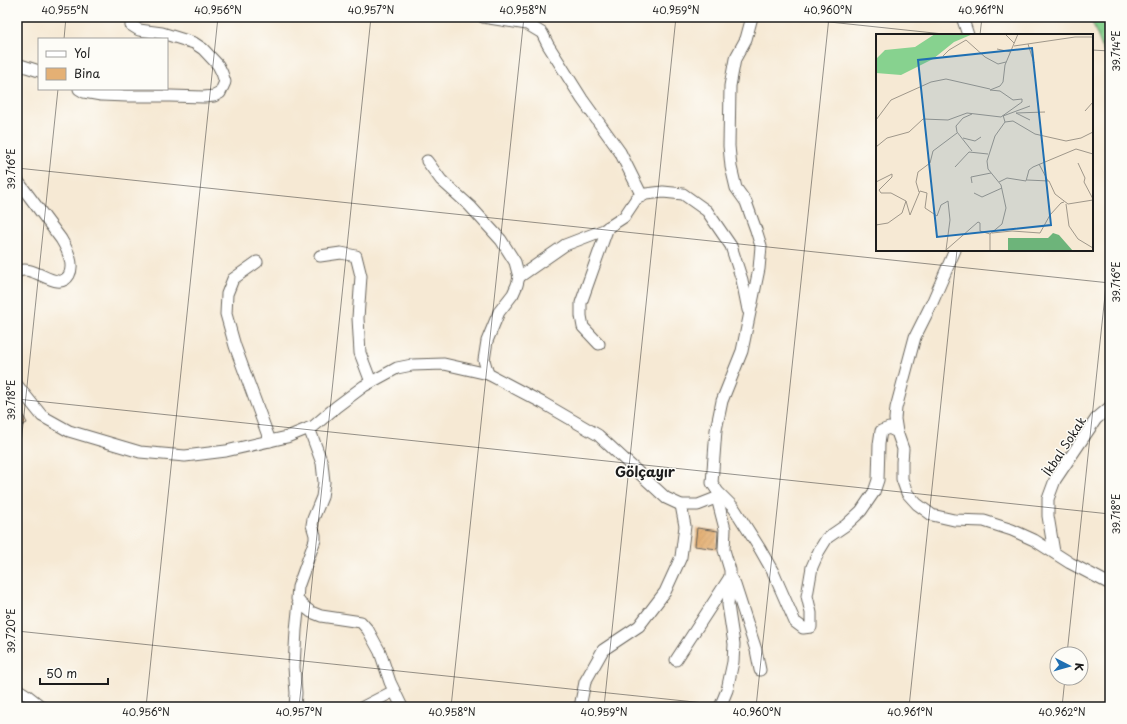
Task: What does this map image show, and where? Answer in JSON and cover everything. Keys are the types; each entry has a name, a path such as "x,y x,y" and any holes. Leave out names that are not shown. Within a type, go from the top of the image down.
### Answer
{"street":[{"path":"81,90 101,95 204,98 220,93 224,82 222,73 218,65 203,49 194,43 177,37 162,33 139,30 131,25 133,17"},
{"path":"483,17 527,24 542,33 582,99 620,152 642,196"},
{"path":"720,707 727,690 733,662 734,644 728,605 730,570 724,550 725,529 719,497 712,483 716,430 722,400 742,351 759,269 761,246 746,202 736,188 731,167 729,146 730,86 736,59 746,39 752,17"},
{"path":"962,17 968,34"},
{"path":"17,64 38,71"},
{"path":"427,161 441,180 470,206 501,240 515,262 519,277 517,285 513,294 499,312 487,341 484,360 488,374"},
{"path":"17,180 62,239 71,266 67,278 59,281 51,280 30,270 21,269 17,272"},
{"path":"519,277 565,245 604,230 624,217 636,200 642,196 646,194 663,192 683,194 707,211 731,246 742,280 749,316"},
{"path":"599,344 583,327 581,303 608,227"},
{"path":"955,251 932,303 915,337 896,408 895,419 897,432 903,449 902,479 907,493 916,504 932,515 954,520 984,522 1012,530 1034,540 1070,563 1110,584"},
{"path":"320,256 342,253 356,256 361,276 358,318 360,353 371,382"},
{"path":"257,262 234,279 227,294 226,314 235,346 270,441"},
{"path":"17,385 42,416 69,431 140,452 185,456 226,451 287,437 314,426 336,407 371,382 397,368 412,365 444,364 488,374 543,403 598,435 666,498 680,505 698,505 719,497"},
{"name":"İkbal Sokak","path":"1054,552 1048,516 1048,499 1055,480 1096,419 1110,407"},
{"path":"295,707 296,693 294,667 299,602 297,599 298,587 315,540 312,526 313,519 322,497 324,482 322,463 309,428"},
{"path":"719,497 734,508 773,572 796,622 803,628 811,627 811,613 807,596 814,561 827,538 846,525 861,511 874,492 878,480 879,444 881,431 889,428 897,432"},
{"path":"580,707 585,682 603,650 639,626 665,592 682,556 685,526 680,505"},
{"path":"676,660 730,577"},
{"path":"730,577 756,650 760,670"},
{"path":"299,602 311,612 321,616 360,622 368,630 380,652 394,691 402,707"},
{"path":"17,690 28,696 42,707"},
{"path":"363,707 394,691"}],"green space":[{"path":"1090,17 1110,17 1110,68"}],"building":[{"path":"17,404 27,423 17,428"},
{"path":"697,528 718,531 717,549 695,546"}],"district":[{"name":"Gölçayır","path":"645,471"}]}
